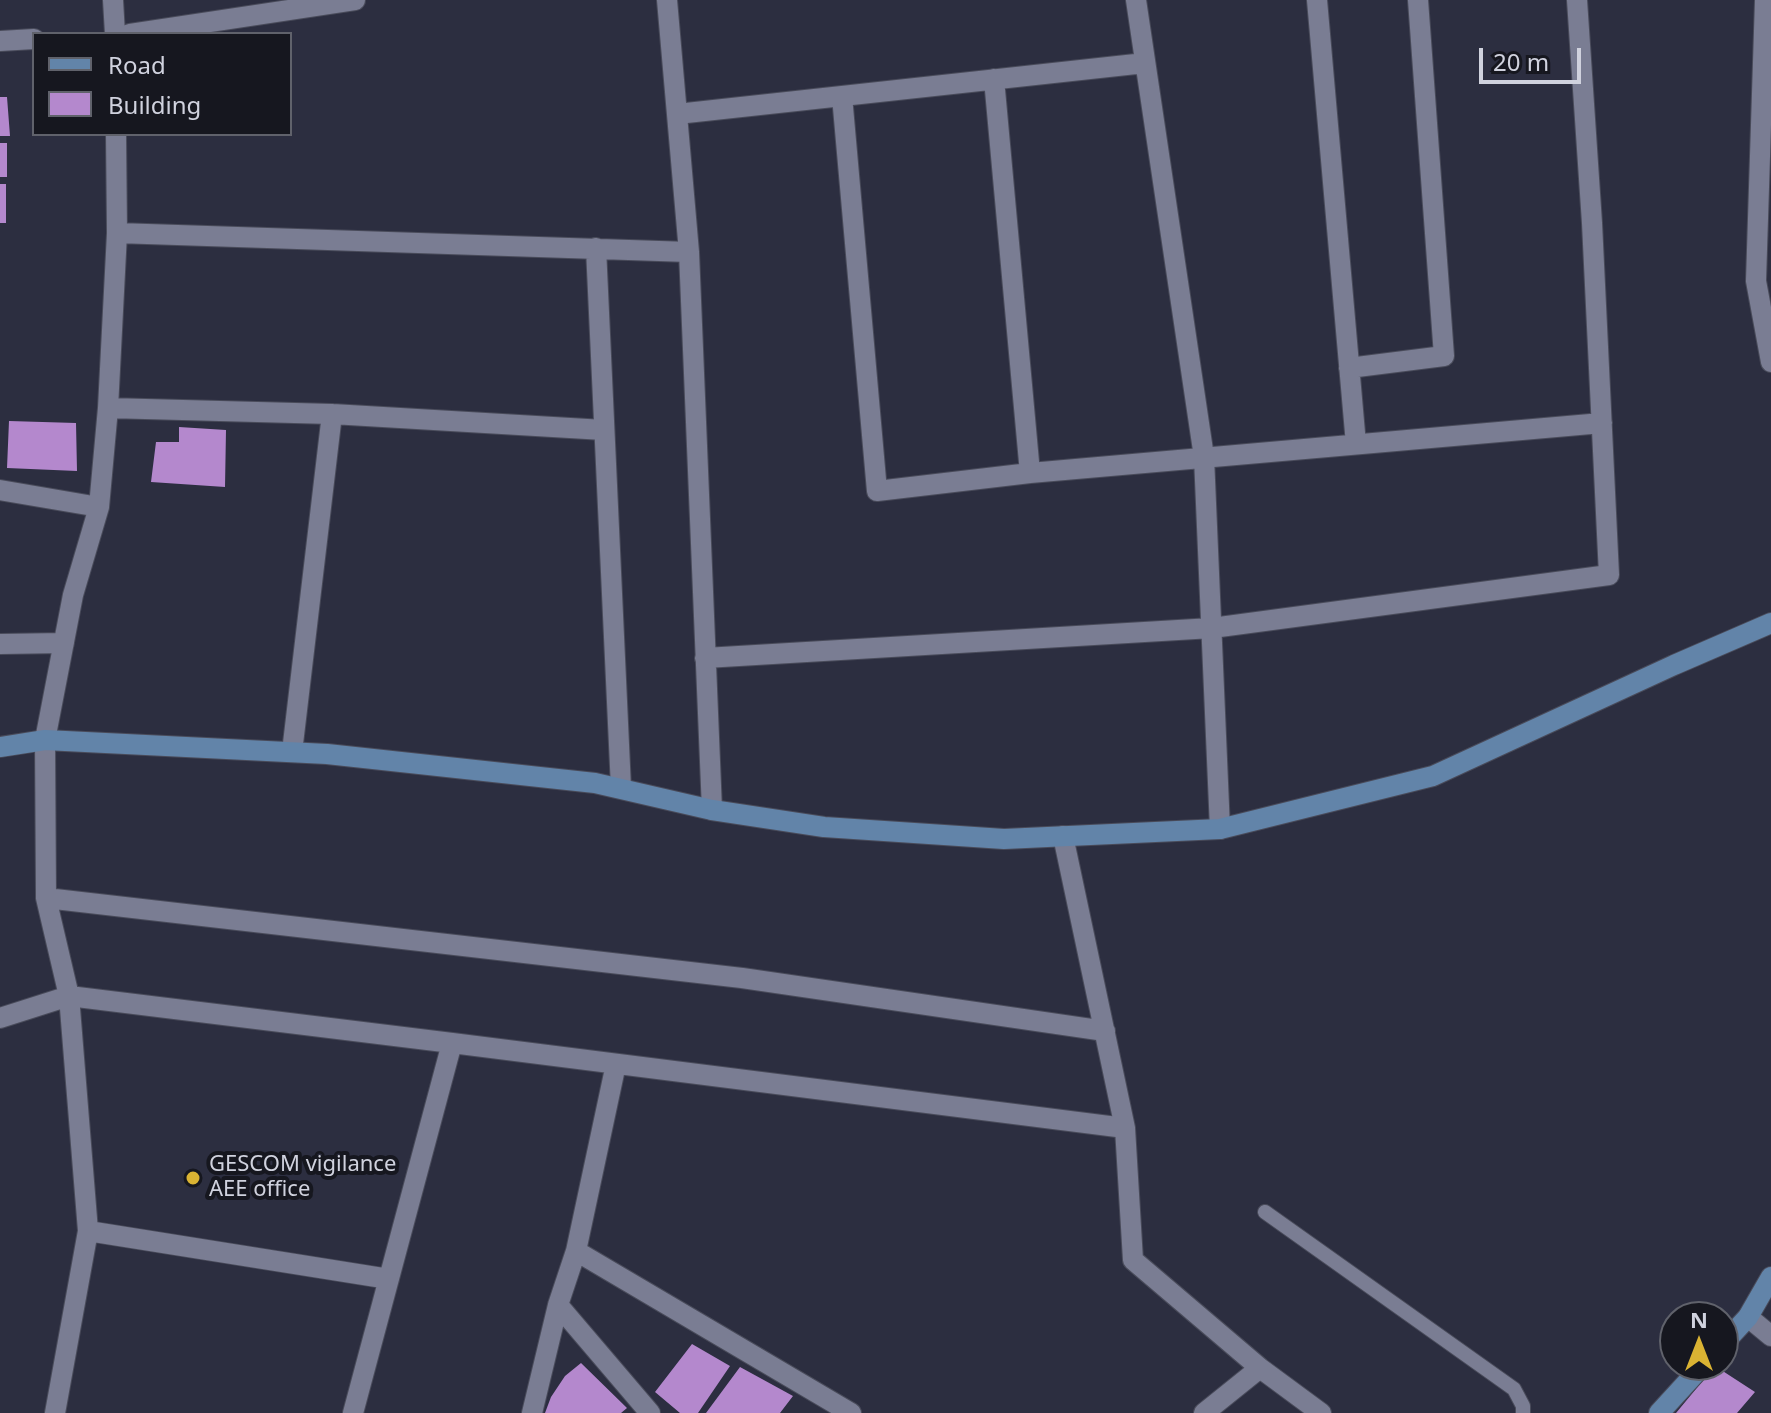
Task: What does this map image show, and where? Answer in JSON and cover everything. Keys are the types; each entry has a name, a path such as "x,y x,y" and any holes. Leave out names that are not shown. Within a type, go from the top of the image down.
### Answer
{"main road":[{"path":"0,747 45,740 292,752 595,783 712,810 824,827 1004,839 1220,829 1433,776 1771,623"},
{"path":"1739,1327 1771,1277"},
{"path":"1659,1413 1688,1381"}],"street":[{"path":"113,0 115,32"},
{"path":"143,32 355,0"},
{"path":"667,0 689,252 712,810"},
{"path":"1136,0 1204,457 1220,829"},
{"path":"1317,0 1356,444"},
{"path":"1349,368 1444,356 1418,0"},
{"path":"705,658 1212,628 1609,575 1577,0"},
{"path":"1765,0 1756,281 1771,362"},
{"path":"0,41 32,39"},
{"path":"677,114 1145,63"},
{"path":"994,79 1030,473"},
{"path":"842,96 877,491 1030,473 1602,423"},
{"path":"55,1413 88,1231 69,996 46,898 45,740 73,595 99,507 108,408 117,233 116,136"},
{"path":"117,233 689,252"},
{"path":"596,248 621,788"},
{"path":"108,408 332,414 604,430"},
{"path":"292,752 332,414"},
{"path":"0,490 99,507"},
{"path":"0,644 64,643"},
{"path":"1063,836 1125,1128 1133,1260 1260,1368 1321,1413"},
{"path":"46,898 742,978 1105,1031"},
{"path":"0,1018 69,996 1125,1128"},
{"path":"353,1413 452,1043"},
{"path":"532,1413 558,1305 576,1251 616,1064"},
{"path":"88,1231 389,1279"},
{"path":"576,1251 851,1413"},
{"path":"558,1305 650,1413"},
{"path":"1748,1317 1771,1336"},
{"path":"1204,1413 1260,1368"}],"lane":[{"path":"1265,1212 1514,1389 1523,1406 1523,1413"}],"building":[{"path":"0,97 7,97 10,136 0,136"},
{"path":"0,143 7,143 7,177 0,177"},
{"path":"0,184 6,184 6,223 0,223"},
{"path":"9,421 76,423 77,471 7,468"},
{"path":"179,427 226,430 225,487 151,482 156,442 179,442"},
{"path":"692,1344 730,1366 698,1413 680,1413 655,1392"},
{"path":"581,1363 627,1408 621,1413 545,1413 565,1376"},
{"path":"740,1367 793,1396 780,1413 706,1413"},
{"path":"1703,1381 1738,1381 1755,1392 1737,1413 1676,1413"}],"place":[{"name":"GESCOM vigilance AEE office","path":"193,1178"}]}
